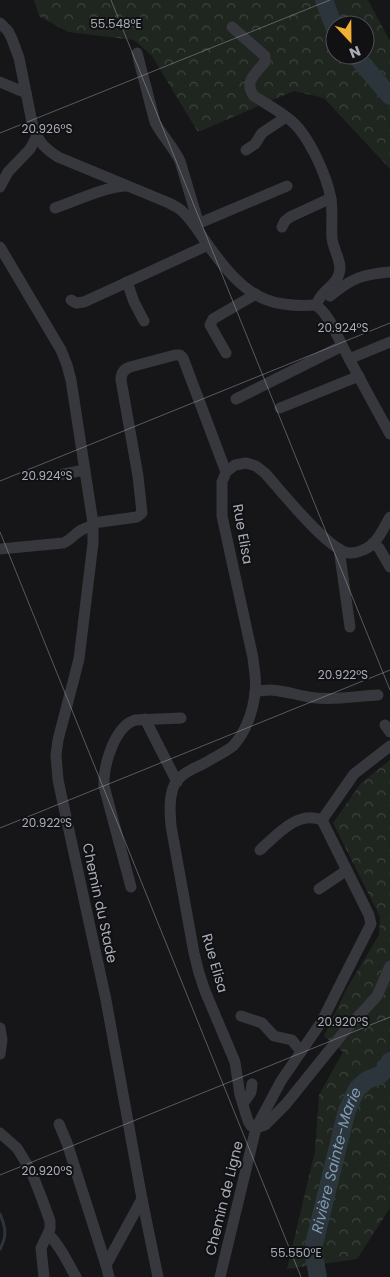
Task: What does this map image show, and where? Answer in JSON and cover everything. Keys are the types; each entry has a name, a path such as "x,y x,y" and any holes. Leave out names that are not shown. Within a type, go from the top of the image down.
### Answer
{"street":[{"path":"0,23 8,31 12,39 19,58 33,127 47,150 58,157 169,203 182,211 195,225 230,273 250,291 266,300 284,304 301,306 316,304 328,298 352,280 372,274 390,272"},
{"path":"232,27 265,56 265,62 250,80 248,86 250,91 254,96 299,128 307,139 318,162 330,198 333,216 332,240 341,268 339,276 316,304"},
{"path":"138,53 155,122 180,161 197,218 195,225"},
{"path":"0,82 26,93"},
{"path":"246,150 255,144 262,133 286,117"},
{"path":"0,187 8,172 30,148 37,136"},
{"path":"55,208 101,192 129,186"},
{"path":"195,225 287,186"},
{"path":"282,227 290,217 330,198"},
{"path":"71,300 76,303 84,302 208,245"},
{"name":"Chemin du Stade","path":"0,247 67,365 85,470 93,524 93,543 79,659 58,740 56,769 106,1000 158,1277"},
{"path":"127,282 144,322"},
{"path":"226,353 210,325 213,319 256,294"},
{"path":"316,304 330,320 390,434"},
{"path":"349,358 390,342"},
{"path":"236,399 342,346"},
{"path":"0,549 63,543 79,531 93,524 137,516 142,513 138,476 121,380 123,372 130,367 175,355 180,355 183,358 226,472 235,464 246,463 256,466 265,473 318,532 339,550 348,553 356,552 373,544 390,517"},
{"path":"280,408 359,376"},
{"path":"58,475 85,470"},
{"name":"Rue Elisa","path":"226,472 222,482 222,516 253,658 255,692 249,720 232,746 182,775 173,788 167,830 194,953 205,991 235,1062 248,1121 251,1126 256,1128"},
{"path":"373,544 379,548 390,567"},
{"path":"339,550 350,627"},
{"path":"255,692 272,689 316,698 378,695"},
{"path":"131,888 104,781 111,750 124,726 135,720 181,718"},
{"path":"145,719 177,782"},
{"path":"322,820 354,774 390,746"},
{"path":"256,1128 281,1081 322,1021 372,924 322,820 316,817 305,817 293,822 260,850"},
{"path":"319,889 347,870"},
{"name":"Chemin de Ligne","path":"220,1277 256,1128 265,1125 286,1104 344,1032 377,996 390,966"},
{"path":"240,1016 262,1024 274,1036 292,1040 301,1052"},
{"path":"0,1028 2,1040 0,1054"},
{"path":"243,1104 252,1084"},
{"path":"59,1124 67,1143 109,1277"},
{"path":"0,1133 17,1148 31,1171 50,1221 50,1229 41,1248 44,1277"},
{"path":"106,1265 142,1199"},
{"path":"47,1236 50,1236 61,1249 76,1277"}],"green space":[{"path":"34,0 368,0 390,41 390,169 324,98 294,91 198,132 152,56 134,40 68,32 39,16"},
{"path":"390,760 390,1208 357,1259 287,1269 315,1151 319,1095 343,1052 324,1036 347,988 379,935 380,917 333,823 361,783"}],"waterway":[{"name":"Rivière Sainte-Marie","path":"324,0 330,15"},
{"name":"Rivière Sainte-Marie","path":"364,65 390,96"},
{"name":"Rivière Sainte-Marie","path":"318,1277 314,1244 347,1110 357,1089 367,1080 380,1075 390,1061"},
{"path":"0,1214 5,1232 0,1249"}]}
